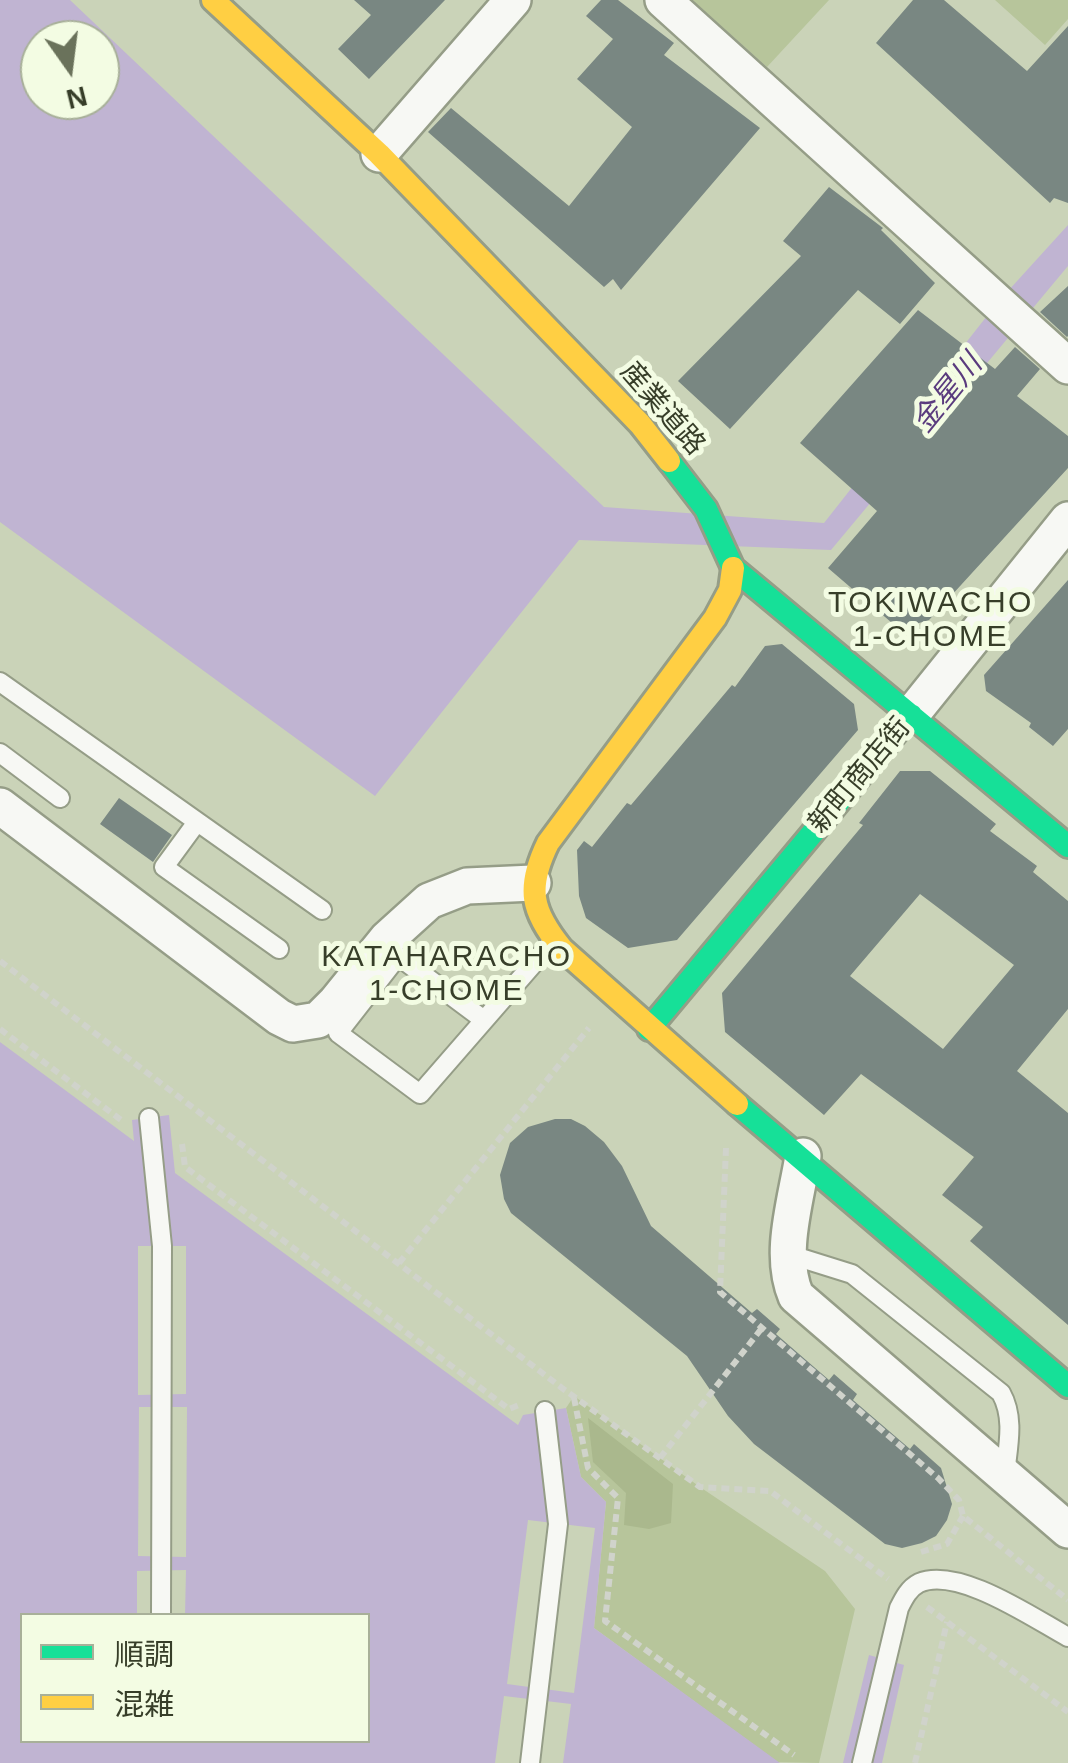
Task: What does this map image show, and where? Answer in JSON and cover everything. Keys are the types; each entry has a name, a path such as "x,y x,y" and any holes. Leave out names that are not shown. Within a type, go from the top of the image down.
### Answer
{"street":[{"name":"産業道路","path":"213,0 379,154 640,424 706,509 733,568 1068,846"},
{"path":"379,154 513,0"},
{"path":"663,0 1068,366"},
{"name":"新町商店街","path":"649,1028 1068,520"},
{"path":"733,568 730,590 715,618 562,822 537,866 534,904 542,924 649,1028 1068,1386"},
{"path":"0,806 293,1024 318,1020 387,939 429,901 467,886 534,883"},
{"path":"803,1156 788,1254 787,1276 796,1296 1068,1530"}],"lane":[{"path":"0,682 322,910"},
{"path":"0,754 60,798"},
{"path":"198,822 164,867 279,949"},
{"path":"484,1020 398,956 338,1033 420,1094 484,1020 554,939"},
{"path":"149,1118 162,1246 161,1613"},
{"path":"788,1254 852,1274 1001,1393 1008,1406 1010,1427 1004,1474"},
{"path":"530,1763 558,1524 545,1403"},
{"path":"862,1763 899,1608 907,1593 920,1584 958,1581 1068,1637"}],"path":[{"path":"0,961 562,1388 700,1487"},
{"path":"399,1263 596,1020"},
{"path":"0,1029 122,1120"},
{"path":"175,1092 177,1103"},
{"path":"180,1132 185,1167 509,1408 527,1402"},
{"path":"660,1458 762,1328"},
{"path":"545,1403 562,1388"},
{"path":"574,1396 588,1468 618,1498 605,1620 794,1754"},
{"path":"918,1553 946,1544 963,1516"},
{"path":"884,1576 894,1567"},
{"path":"915,1763 947,1622"}],"green space":[{"path":"692,0 829,0 767,67"},
{"path":"995,0 1068,0 1068,19 1045,45"},
{"path":"574,1396 825,1571 855,1609 819,1763 777,1762 594,1628 606,1502 581,1477 566,1408"},
{"path":"588,1418 673,1484 671,1523 649,1529 624,1525 626,1493 593,1462"}],"water":[{"name":"金星川","path":"0,0 70,0 91,20 20,20 20,120 120,120 120,47 604,507 824,523 998,302 1068,225 1068,266 831,550 579,540 375,796 0,522"},
{"path":"0,1042 134,1141 132,1120 169,1115 175,1173 518,1425 523,1415 566,1408 581,1477 606,1502 594,1628 780,1763 0,1763"},
{"path":"869,1655 904,1665 882,1763 843,1763"}],"pier":[{"path":"138,1246 186,1246 186,1394 138,1395"},
{"path":"139,1407 187,1407 186,1557 138,1556"},
{"path":"528,1520 595,1528 574,1693 507,1684"},
{"path":"186,1570 185,1613 137,1613 137,1571"},
{"path":"504,1696 571,1704 563,1763 495,1763"}],"building":[{"path":"354,0 445,0 369,79 338,49 371,15"},
{"path":"601,0 618,0 674,43 664,55 760,128 621,290 613,279 604,287 428,132 451,108 569,206 632,127 577,79 613,39 586,16"},
{"path":"913,0 944,0 1027,71 1068,26 1068,203 1054,198 1050,203 876,43"},
{"path":"829,187 883,228 935,283 900,324 858,290 730,429 678,381 801,256 783,241"},
{"path":"1068,286 1068,336 1067,337 1040,312"},
{"path":"918,310 995,369 1015,347 1040,369 1017,396 1068,436 1068,468 929,620 899,629 828,568 877,511 800,443"},
{"path":"1068,580 1068,729 1053,746 1029,727 1031,723 986,691 984,675"},
{"path":"782,644 854,704 858,730 677,940 628,948 586,918 579,896 577,850 584,841 592,847 627,803 631,805 732,685 735,687 765,646"},
{"path":"900,771 930,771 996,824 990,831 1037,866 1033,872 1068,901 1068,1009 1017,1071 1068,1113 1068,1325 970,1241 983,1227 942,1195 974,1157 861,1074 824,1115 725,1032 722,993 863,825 859,823","holes":["920,894 1014,965 943,1049 850,976"]},
{"path":"119,798 172,835 153,862 100,824"},
{"path":"571,1119 604,1142 622,1166 651,1226 752,1313 757,1309 780,1329 776,1334 829,1380 834,1374 857,1394 853,1400 910,1449 914,1444 941,1468 952,1504 936,1536 902,1548 885,1544 754,1444 728,1416 687,1356 511,1213 500,1175 510,1143 528,1127"}],"traffic: fast":[{"path":"669,461 706,509 733,568 1068,846"},
{"path":"649,1029 911,715"},
{"path":"737,1104 1068,1386"}],"traffic: slow":[{"path":"213,0 379,154 640,424 669,461"},
{"path":"733,568 730,590 715,618 548,843 537,873 535,899 544,923 562,949 737,1104"}],"district":[{"name":"TOKIWACHO 1-CHOME","path":"931,621"},
{"name":"KATAHARACHO 1-CHOME","path":"447,975"}]}
